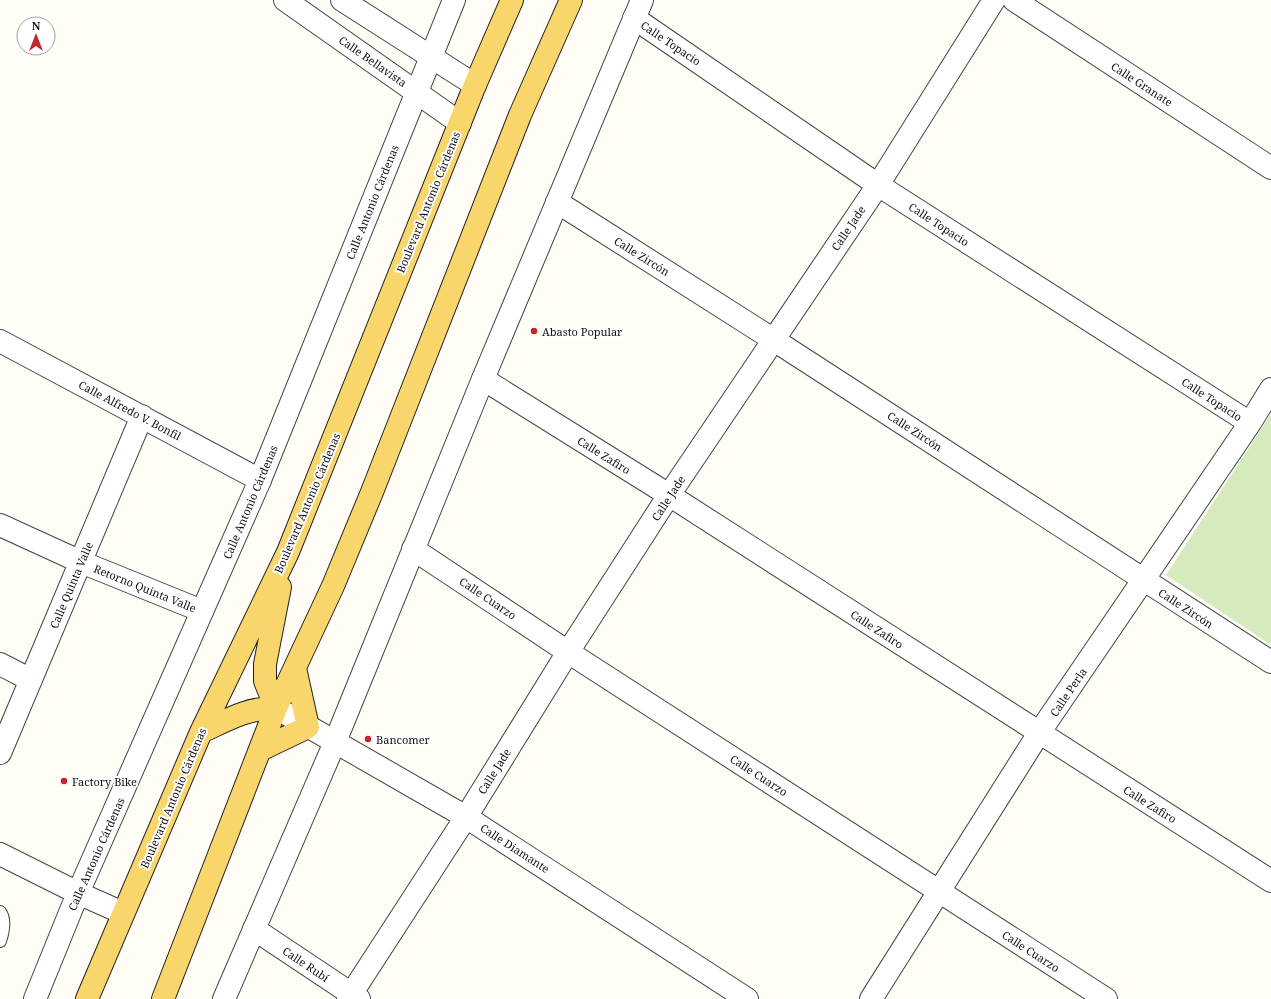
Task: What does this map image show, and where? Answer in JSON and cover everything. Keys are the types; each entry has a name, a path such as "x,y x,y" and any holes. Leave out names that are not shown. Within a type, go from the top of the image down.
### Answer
{"main road":[{"name":"Boulevard Antonio Cárdenas","path":"87,999 201,732 288,552 475,85 512,0"},
{"path":"163,999 276,708 333,586 372,492 520,116 571,0"},
{"path":"276,708 265,681 265,664 288,552"},
{"path":"260,750 308,727 295,668"},
{"path":"201,732 245,713 259,709 276,708"}],"street":[{"name":"Calle Bellavista","path":"285,0 460,122"},
{"path":"342,0 475,85"},
{"name":"Calle Antonio Cárdenas","path":"35,999 78,893 260,480 430,56 454,0"},
{"name":"Calle Jade","path":"353,997 568,652 669,495 878,185 994,0"},
{"name":"Calle Granate","path":"1014,0 1271,168"},
{"path":"224,999 334,742 482,379 638,9"},
{"name":"Calle Topacio","path":"638,9 878,185 1250,423"},
{"name":"Calle Zircón","path":"557,202 774,340 1271,662"},
{"name":"Calle Alfredo V. Bonfil","path":"0,341 260,480"},
{"name":"Calle Zafiro","path":"482,379 669,495 1271,881"},
{"name":"Calle Perla","path":"871,999 1040,733 1250,423 1271,389"},
{"name":"Calle Quinta Valle","path":"0,753 142,416"},
{"name":"Retorno Quinta Valle","path":"0,525 81,562 202,611"},
{"name":"Calle Cuarzo","path":"413,549 568,652 1106,999"},
{"path":"0,664 30,680"},
{"name":"Calle Diamante","path":"276,708 466,817 747,999"},
{"path":"0,854 78,893 123,913"},
{"name":"Calle Rubí","path":"254,929 353,997"}],"lane":[{"path":"0,912 3,918 3,931 0,942"}],"green space":[{"path":"1271,414 1271,645 1166,575"}],"place":[{"name":"Abasto Popular","path":"534,331"},
{"name":"Bancomer","path":"368,739"},
{"name":"Factory Bike","path":"64,781"}]}
